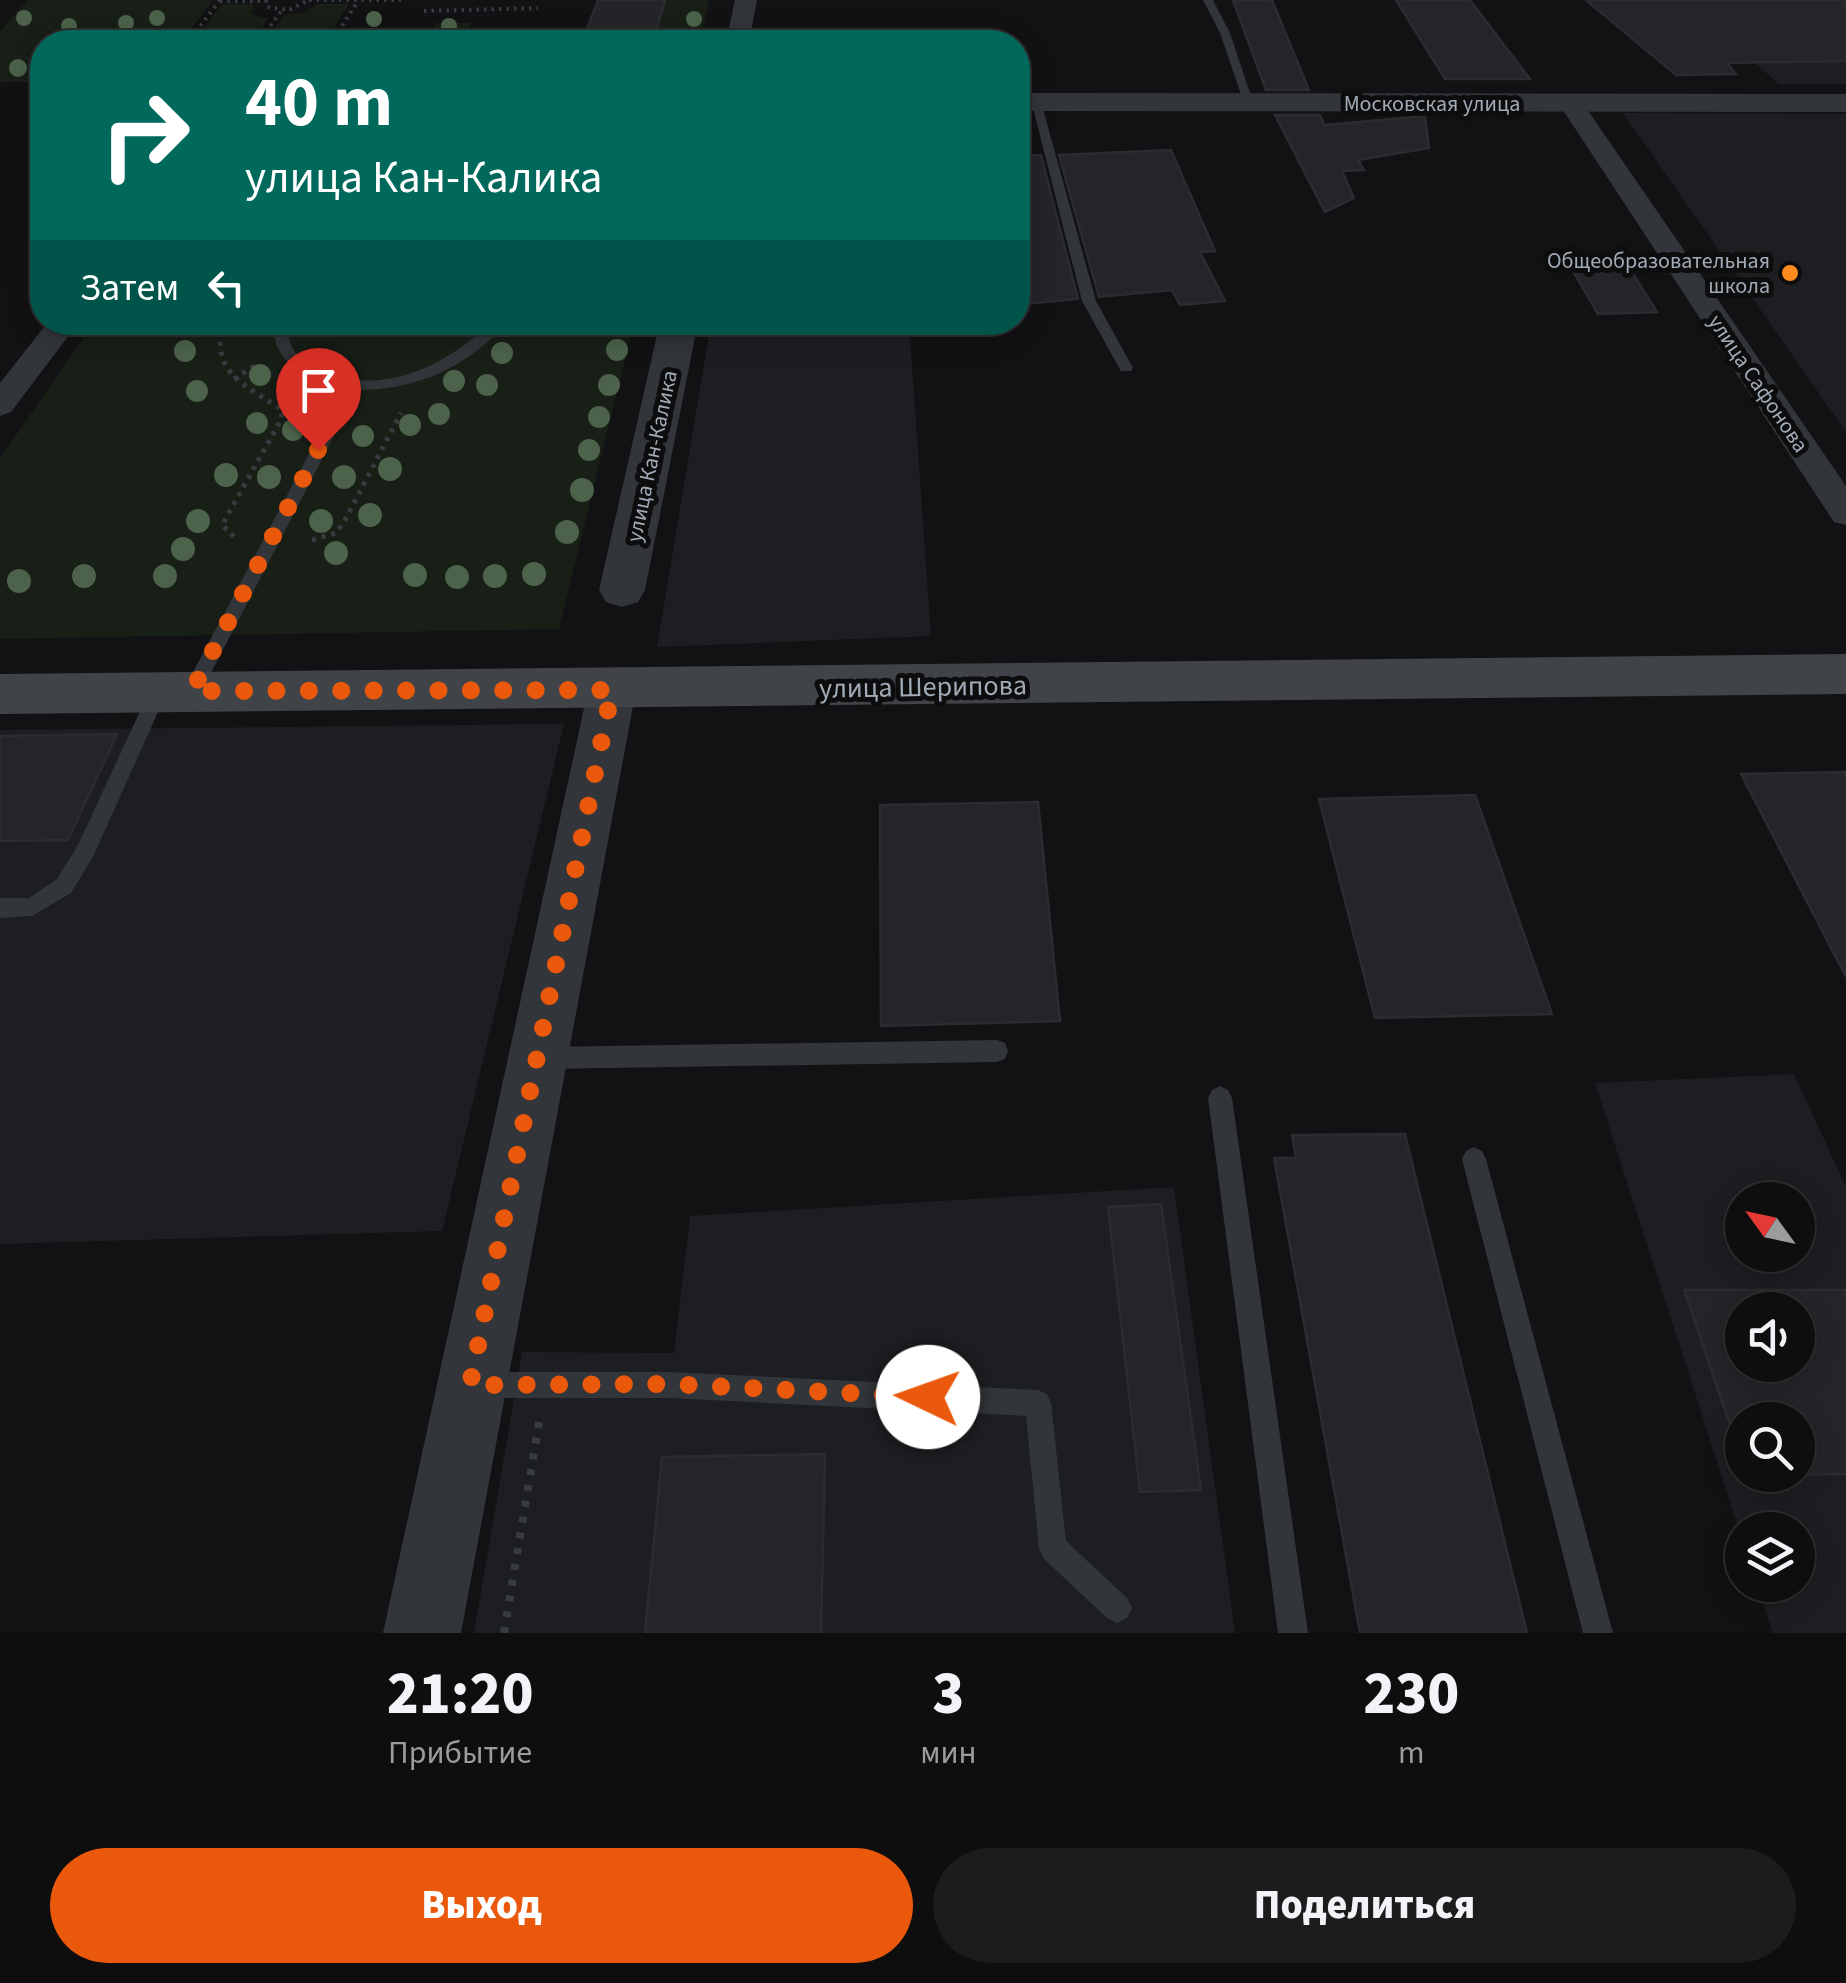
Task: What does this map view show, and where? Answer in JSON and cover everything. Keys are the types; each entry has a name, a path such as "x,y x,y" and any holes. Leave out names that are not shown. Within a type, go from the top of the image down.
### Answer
{"main road":[{"name":"улица Шерипова","path":"0,694 1846,674"}],"street":[{"path":"740,30 746,0"},
{"name":"Московская улица","path":"1030,101 1846,103"},
{"name":"улица Сафонова","path":"1572,104 1846,514"},
{"path":"0,405 54,335"},
{"name":"улица Кан-Калика","path":"622,590 676,335"},
{"path":"422,1633 612,690"}],"lane":[{"path":"1208,0 1225,32 1250,103"},
{"path":"1030,125 1090,302 1126,368"},
{"path":"279,335 287,356 310,372 352,387 377,386 443,368 468,353 487,335"},
{"path":"0,908 32,907 64,886 352,387"},
{"path":"536,1058 997,1051"},
{"path":"1220,1098 1294,1633"},
{"path":"1474,1159 1598,1633"},
{"path":"470,1385 670,1384 1038,1403 1052,1548 1117,1608"}],"path":[{"path":"197,30 220,0 266,1 267,7 282,10 310,0 401,0"},
{"path":"340,30 359,0"},
{"path":"424,11 538,8"},
{"path":"267,30 282,10"},
{"path":"504,1633 545,1385"}],"shaded area":[{"path":"28,0 213,0 190,30 30,30 30,82 0,82 0,31"},
{"path":"665,0 709,0 703,30 656,30"},
{"path":"1682,0 1846,0 1846,84 1779,84"},
{"path":"222,4 253,4 252,14 268,19 261,30 202,30"},
{"path":"317,4 349,4 333,30 274,30 284,15 305,12"},
{"path":"436,23 472,23 468,30 432,30"},
{"name":"Общеобразовательная школа","path":"1623,113 1846,114 1846,432"},
{"path":"86,335 631,335 559,629 0,639 0,458"},
{"path":"709,335 910,335 931,636 657,647"},
{"path":"564,724 442,1231 0,1244 0,730"},
{"path":"1794,1074 1846,1187 1846,1633 1773,1633 1763,1602 1815,1602 1815,1512 1733,1512 1727,1492 1815,1492 1815,1402 1725,1402 1725,1486 1595,1083"},
{"path":"1174,1187 1235,1633 474,1633 522,1352 674,1353 690,1216"}],"building":[{"path":"598,0 665,0 656,30 587,30"},
{"path":"1233,0 1272,0 1309,90 1266,90"},
{"path":"1396,0 1470,0 1530,79 1445,79"},
{"path":"1586,0 1846,0 1846,61 1727,63 1736,74 1676,75"},
{"path":"1275,115 1320,115 1324,125 1425,116 1429,148 1358,160 1364,170 1342,171 1354,198 1325,212"},
{"path":"1171,150 1215,251 1200,252 1225,301 1180,305 1172,290 1099,297 1059,155"},
{"path":"1030,155 1041,155 1078,299 1030,304"},
{"path":"1623,258 1657,312 1598,314 1566,259"},
{"path":"117,734 68,840 0,841 0,736"},
{"path":"1846,772 1846,977 1741,774"},
{"path":"1475,795 1552,1014 1375,1018 1319,799"},
{"path":"1038,802 1060,1021 881,1026 880,805"},
{"path":"1405,1134 1527,1633 1360,1633 1274,1158 1296,1158 1292,1135"},
{"path":"1161,1204 1201,1490 1140,1492 1108,1207"},
{"path":"1684,1290 1846,1290 1846,1474 1815,1475 1815,1402 1725,1402 1725,1410"},
{"path":"825,1454 821,1633 645,1633 662,1457"}],"place":[{"name":"Общеобразовательная школа","path":"1790,273"}],"route":[{"path":"318,450 192,691 612,690 470,1385 670,1384 928,1397"}]}
